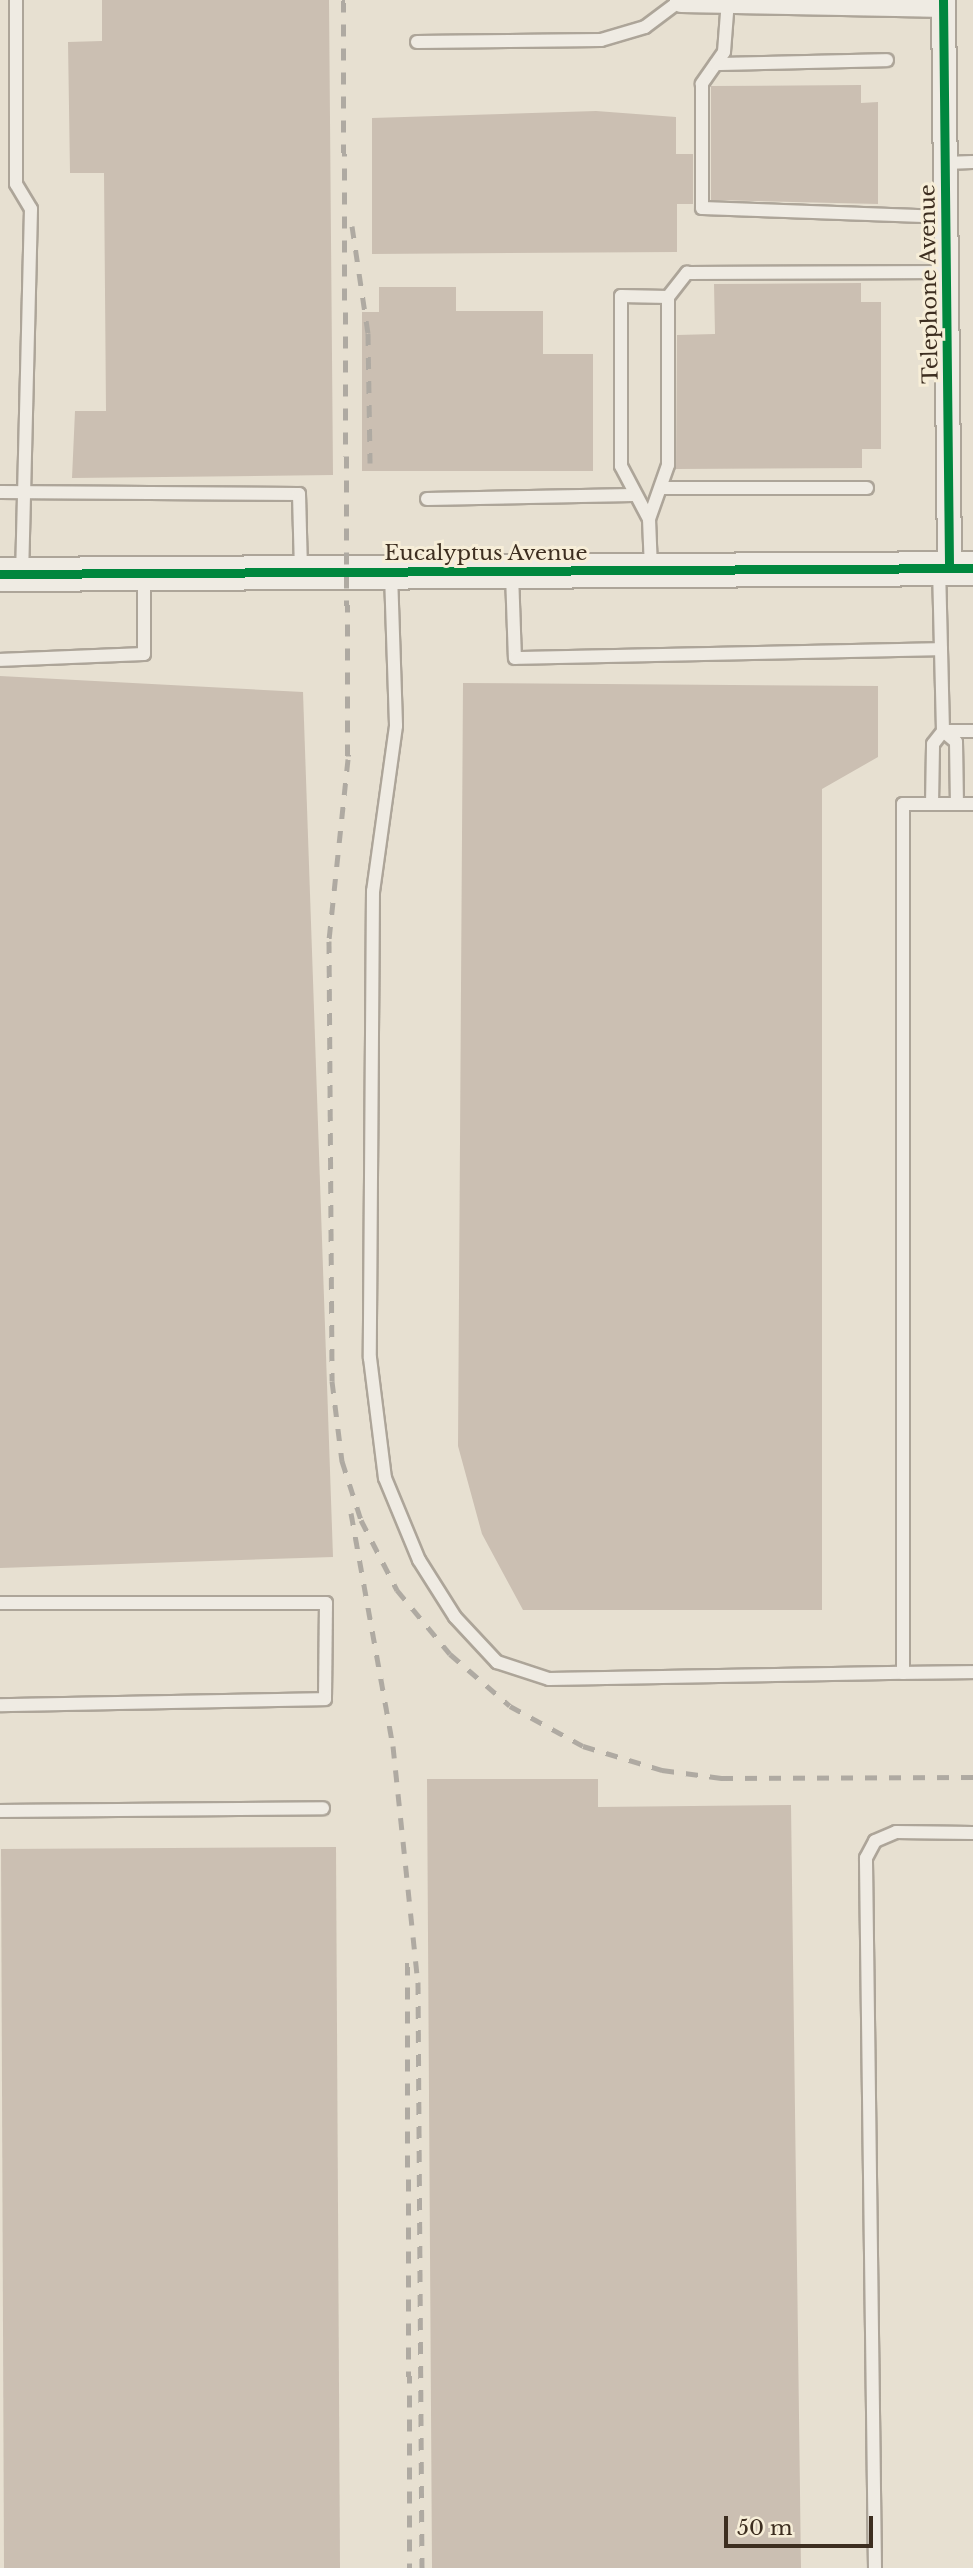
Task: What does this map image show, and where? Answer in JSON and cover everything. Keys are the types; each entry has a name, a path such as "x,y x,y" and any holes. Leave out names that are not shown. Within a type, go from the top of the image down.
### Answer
{"street":[{"path":"681,0 943,3"},
{"name":"Telephone Avenue","path":"943,3 946,272 954,568"},
{"name":"Eucalyptus Avenue","path":"11,574 954,568"}],"lane":[{"path":"11,574 24,492 31,209 16,184 16,0"},
{"path":"417,42 601,40 645,27 681,0"},
{"path":"728,0 724,51 702,84 702,208 945,217"},
{"path":"716,64 887,60"},
{"path":"0,72 14,72"},
{"path":"0,140 14,140"},
{"path":"945,163 973,162"},
{"path":"651,569 649,519 663,488 668,297 687,273 946,272"},
{"path":"649,519 633,495 621,466 621,296 668,297"},
{"path":"663,488 867,488"},
{"path":"0,492 299,494 301,572"},
{"path":"426,499 633,495"},
{"path":"932,804 933,744 943,731 941,649 954,568"},
{"path":"512,570 515,658 941,649"},
{"path":"390,571 396,726 373,891 370,1358 385,1478 419,1560 455,1617 497,1662 549,1679 973,1672"},
{"path":"0,660 144,654 144,573"},
{"path":"943,731 973,731"},
{"path":"943,731 956,742 957,804"},
{"path":"903,1673 903,804 973,804"},
{"path":"0,1603 326,1603 325,1699 0,1705"},
{"path":"0,1811 323,1808"},
{"path":"875,2568 866,1858 875,1841 896,1832 973,1833"}],"building":[{"path":"102,0 329,0 333,475 72,478 75,411 106,411 104,173 70,173 68,42 102,41"},
{"path":"861,85 861,103 878,102 878,204 711,200 711,86"},
{"path":"596,111 676,117 676,154 693,154 693,204 677,204 677,252 372,254 372,118"},
{"path":"861,283 861,302 881,302 881,449 862,449 862,468 676,469 677,335 715,334 714,284"},
{"path":"379,287 456,287 456,311 543,311 543,354 593,354 593,471 362,471 362,312 379,312"},
{"path":"0,676 303,692 333,1557 0,1568"},
{"path":"463,683 878,686 878,757 822,789 822,1610 523,1610 482,1534 458,1446"},
{"path":"427,1779 598,1779 598,1807 791,1805 801,2568 432,2568"},
{"path":"336,1847 340,2568 4,2568 1,1849"}],"railway":[{"path":"343,0 348,759 329,941 332,1381 342,1461 361,1520 397,1590 450,1654 510,1706 583,1746 662,1770 721,1778 973,1777"},
{"path":"352,226 368,333 370,463"},
{"path":"351,1513 393,1746 418,1982 422,2568"},
{"path":"407,1963 410,2568"}],"cycle path":[{"path":"943,0 949,568"},
{"path":"0,574 973,568"}]}
